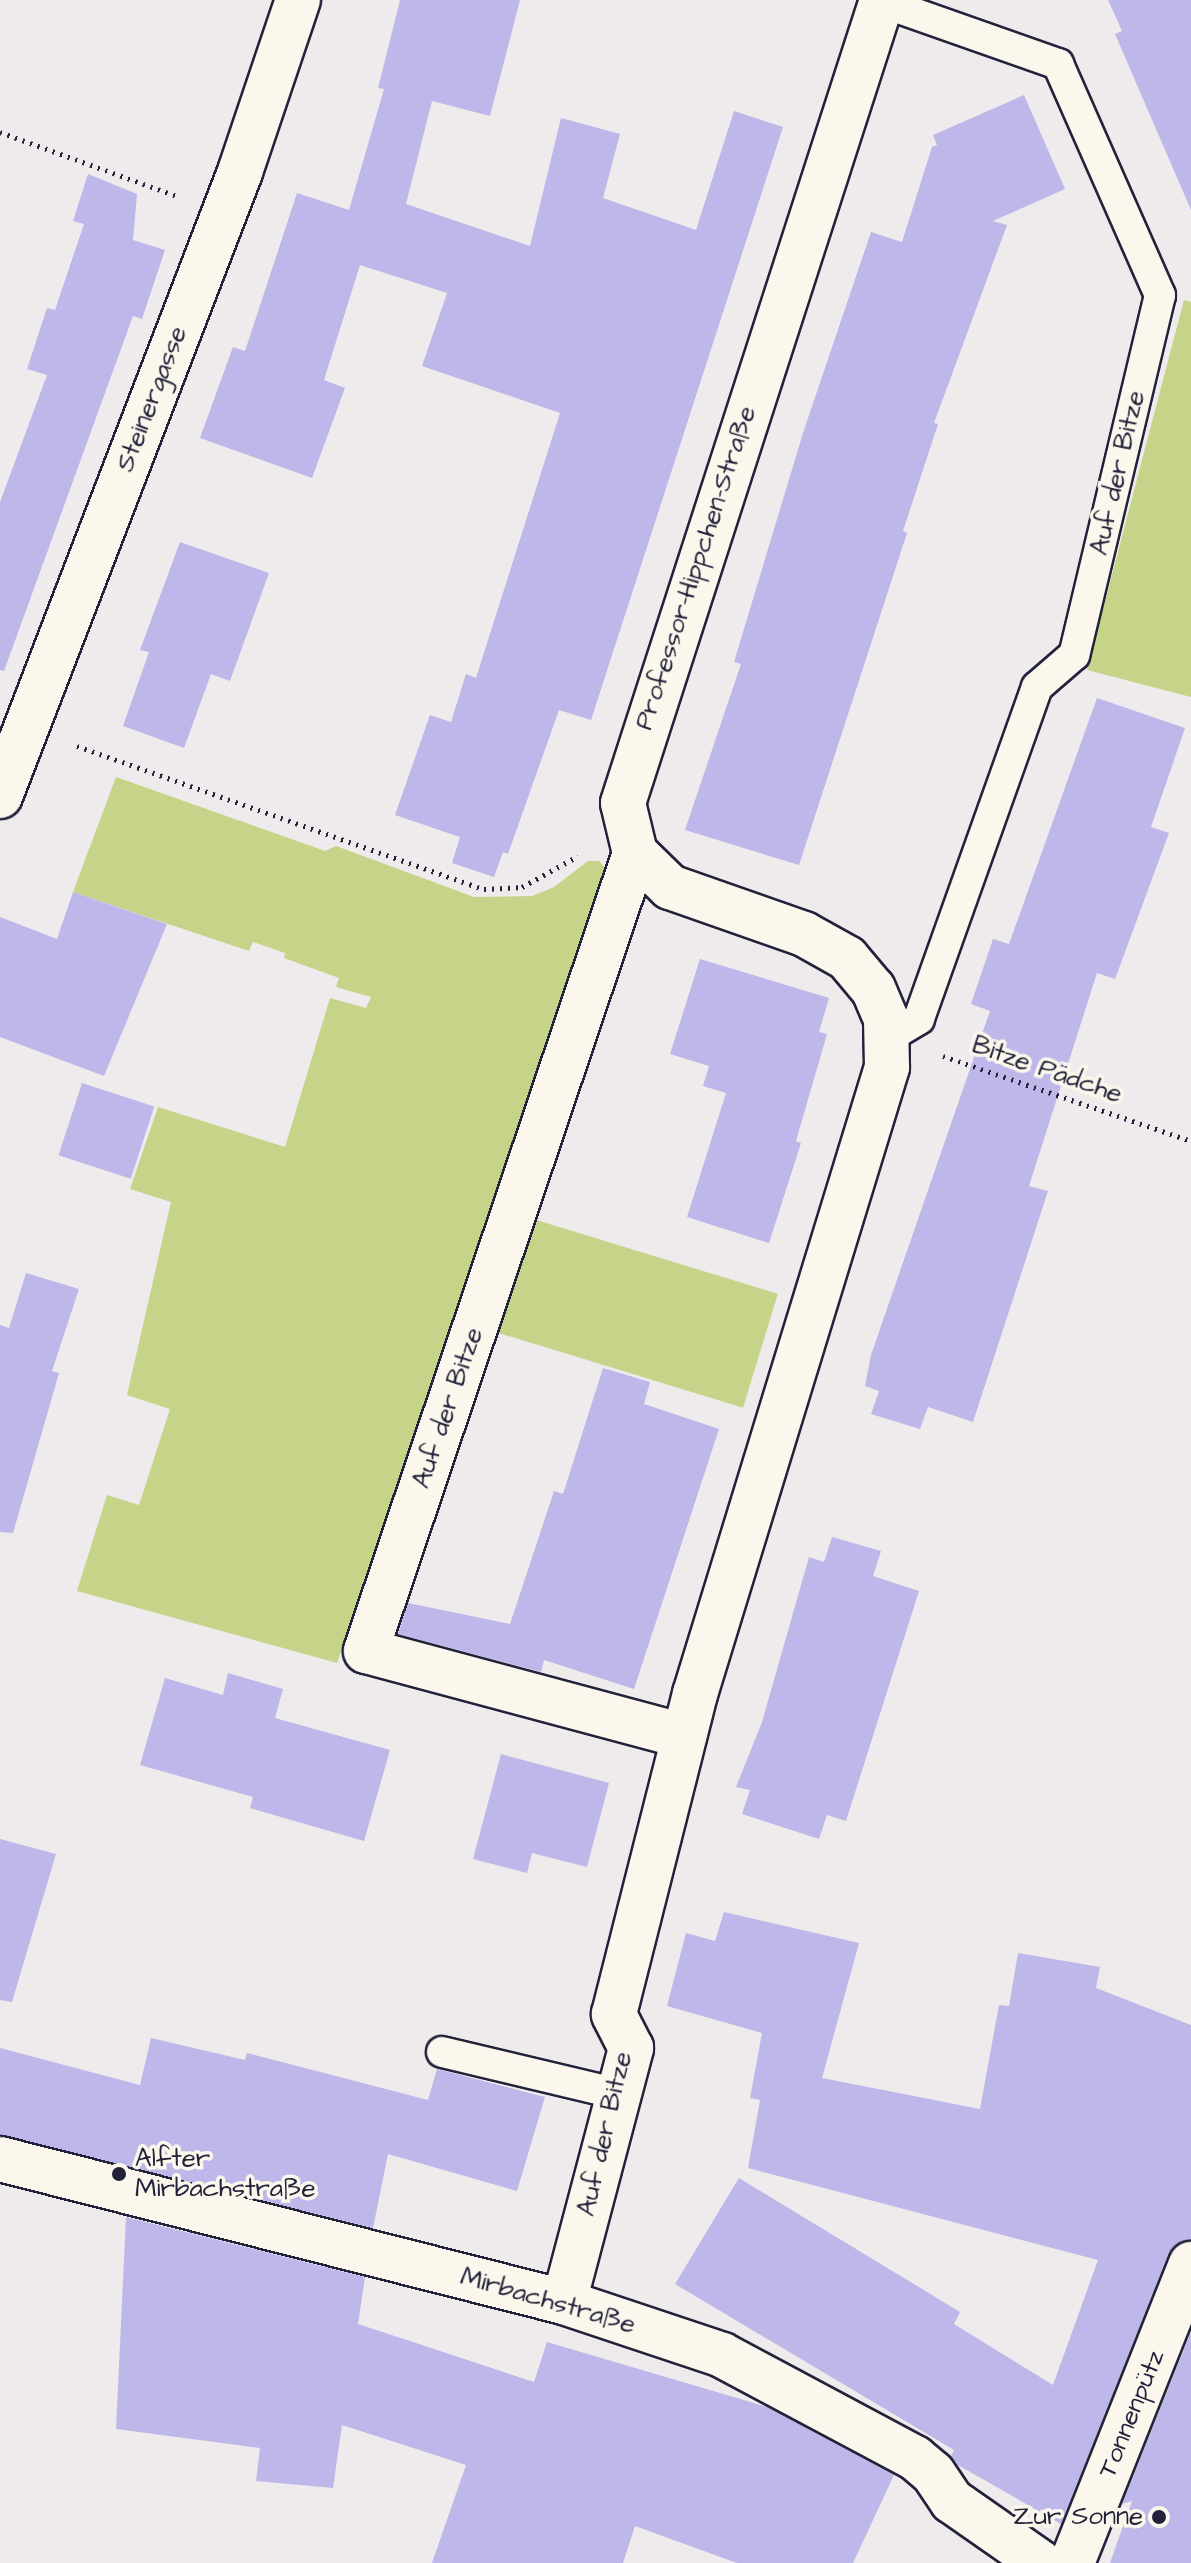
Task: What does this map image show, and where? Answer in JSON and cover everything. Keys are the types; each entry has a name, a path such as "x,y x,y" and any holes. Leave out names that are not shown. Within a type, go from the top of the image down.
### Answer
{"street":[{"name":"Steinergasse","path":"0,796 223,212 298,0"},
{"name":"Professor-Hippchen-Straße","path":"630,838 627,781 882,1"},
{"path":"630,838 670,887 837,949 866,979 885,1021"},
{"name":"Auf der Bitze","path":"630,838 366,1651 684,1736"},
{"name":"Auf der Bitze","path":"564,2302 631,2048 614,2014 684,1736 882,1091 885,1021"},
{"name":"Mirbachstraße","path":"0,2159 564,2302 722,2355 894,2446 933,2473 952,2501 1041,2563"},
{"name":"Tonnenpütz","path":"1072,2563 1191,2264"}],"lane":[{"name":"Auf der Bitze","path":"882,1 1058,64 1160,295 1074,655 1037,687 919,1019 885,1021"},
{"path":"442,2052 618,2094"}],"path":[{"path":"0,132 223,212"},
{"path":"27,728 484,889 502,890 537,881 630,838"},
{"name":"Bitze Pädche","path":"885,1021 1191,1141"}],"green space":[{"path":"1184,300 1191,302 1191,697 1087,670"},
{"path":"116,777 325,851 336,846 474,897 532,896 554,887 588,861 599,861 608,871 337,1663 77,1591 107,1495 139,1505 170,1409 127,1395 171,1202 130,1189 158,1107 285,1147 330,998 366,1008 371,997 336,987 339,978 284,958 285,953 253,942 249,951 73,892"},
{"path":"533,1219 778,1294 743,1408 498,1333"}],"building":[{"path":"400,0 520,0 490,116 432,101 406,204 530,246 561,118 620,134 603,198 696,230 734,111 783,127 591,720 559,710 508,854 503,852 494,877 452,863 460,837 395,815 430,715 451,722 466,674 476,678 560,413 422,366 447,293 360,265 324,380 345,388 312,478 200,438 233,347 245,351 297,193 349,210 384,89 378,88"},
{"path":"1108,0 1191,0 1191,210 1115,34 1122,31"},
{"path":"1024,95 1065,189 993,221 1007,225 934,423 938,424 903,531 907,533 799,865 685,830 741,664 734,662 803,433 871,232 902,242 932,147 937,145 933,135"},
{"path":"88,174 137,194 133,240 165,250 142,319 133,316 4,671 0,670 0,502 47,375 27,369 47,308 55,310 84,224 73,221"},
{"path":"180,542 269,573 230,681 211,674 184,748 123,726 149,652 140,650"},
{"path":"1097,698 1185,728 1151,827 1169,833 1115,979 1097,973 1029,1186 1048,1191 973,1422 928,1407 920,1429 871,1414 879,1391 865,1386 871,1355 990,1011 971,1004 993,939 1009,944"},
{"path":"73,892 167,924 104,1076 0,1037 0,917 57,939"},
{"path":"700,959 829,998 819,1032 827,1034 796,1141 801,1143 769,1243 687,1217 726,1093 703,1086 709,1066 670,1054"},
{"path":"82,1083 154,1106 131,1179 59,1155"},
{"path":"26,1273 79,1289 52,1371 59,1373 13,1533 0,1532 0,1325 9,1328"},
{"path":"603,1368 650,1382 644,1404 719,1429 634,1689 544,1660 541,1672 398,1634 408,1603 510,1624 554,1491 563,1494"},
{"path":"832,1537 881,1551 873,1576 919,1591 846,1821 827,1815 819,1839 742,1814 750,1790 736,1787 762,1722 809,1557 824,1562"},
{"path":"228,1673 283,1689 275,1718 390,1750 364,1841 250,1808 253,1797 140,1765 165,1678 223,1695"},
{"path":"501,1754 609,1783 587,1867 532,1853 527,1873 473,1859"},
{"path":"0,1839 56,1854 12,2002 0,2000"},
{"path":"724,1912 859,1943 822,2078 980,2109 999,2005 1009,2006 1018,1953 1100,1967 1096,1988 1191,2025 1191,2240 1176,2244 1168,2255 1061,2524 958,2465 951,2456 954,2450 675,2284 739,2178 960,2312 954,2324 1053,2385 1098,2260 748,2168 760,2100 750,2098 762,2033 667,2006 686,1933 715,1941"},
{"path":"151,2038 245,2060 247,2053 428,2100 437,2069 545,2097 517,2191 388,2154 373,2228 0,2135 0,2048 140,2085"},
{"path":"126,2217 365,2277 358,2324 534,2382 547,2342 767,2407 894,2475 853,2563 737,2563 635,2526 623,2563 432,2563 466,2465 342,2425 333,2488 256,2481 260,2448 116,2429"},
{"name":"Zur Sonne","path":"1191,2332 1191,2563 1110,2563 1132,2501 1122,2504"}],"place":[{"name":"Alfter Mirbachstraße","path":"119,2174"},
{"name":"Zur Sonne","path":"1159,2517"}]}
